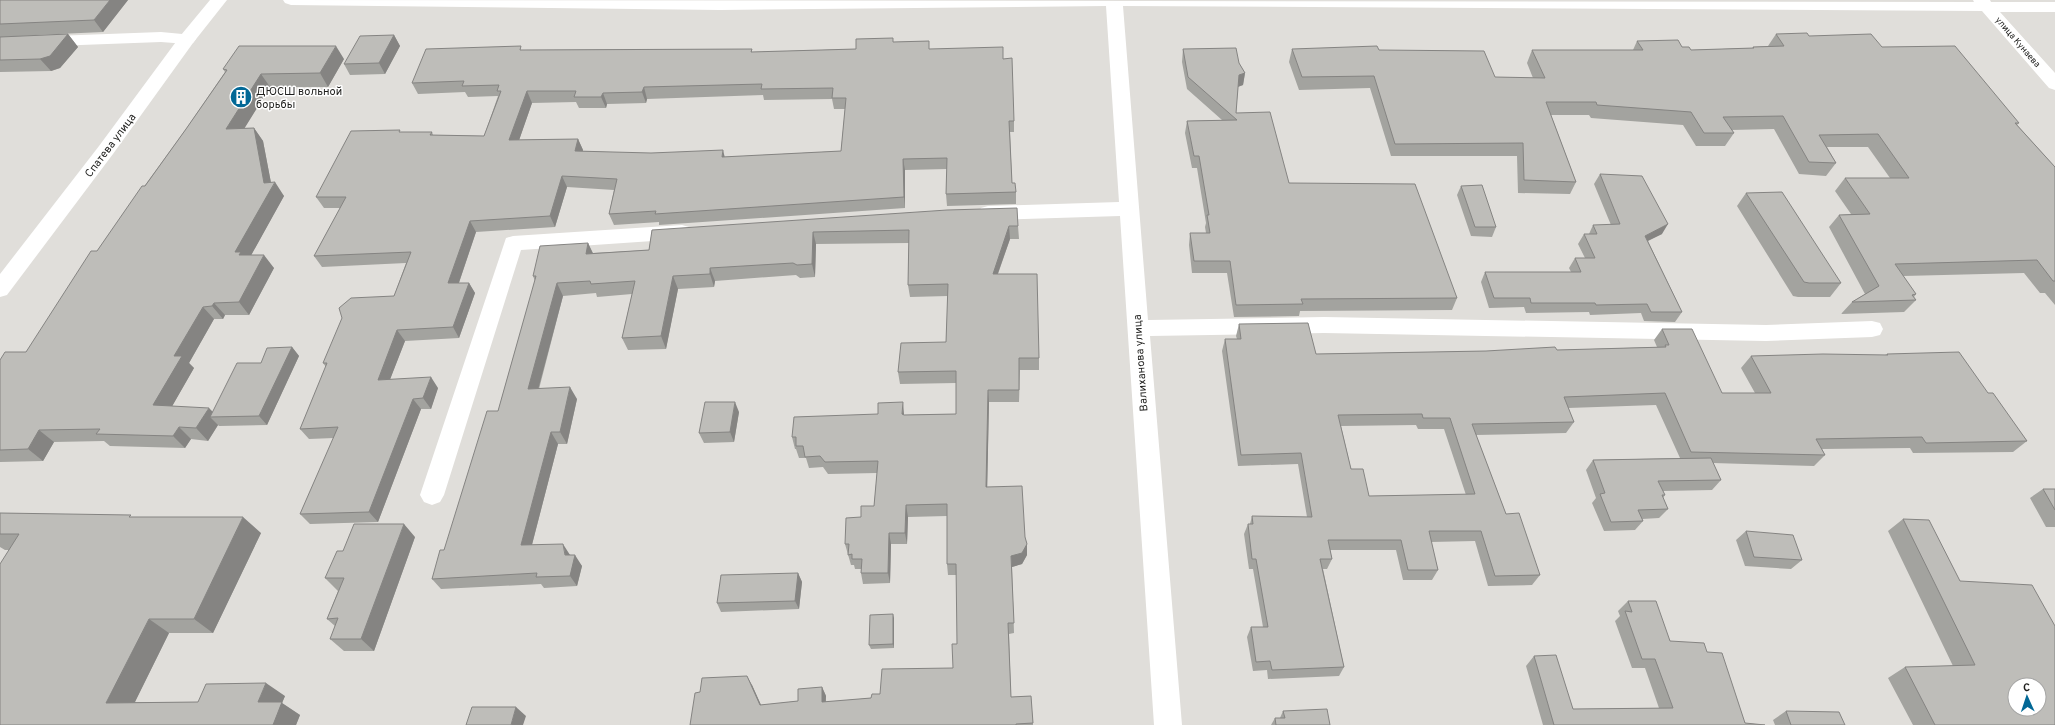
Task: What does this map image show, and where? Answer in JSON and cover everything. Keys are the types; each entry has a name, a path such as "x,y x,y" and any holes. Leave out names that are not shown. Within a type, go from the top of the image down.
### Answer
{"street":[{"name":"Спатева улица","path":"0,289 106,150 187,39 219,0"},
{"path":"291,0 720,5 1114,0 1984,3 2055,7"},
{"name":"Валиханова улица","path":"1114,0 1137,328 1168,725"},
{"name":"улица Кунаева","path":"1984,3 2055,84"},
{"path":"0,43 161,37 187,39"},
{"path":"972,213 1129,209"},
{"path":"432,495 514,243 703,230"},
{"path":"1137,328 1340,326 1766,333 1872,329"}],"building":[{"path":"0,0 110,0 94,20 0,24"},
{"path":"1807,33 1809,36 1871,34 1882,47 1955,46 2019,123 2015,123 2055,167 2055,281 2053,281 2037,260 1895,264 1916,294 1912,295 1916,300 1852,302 1879,286 1839,215 1870,214 1845,178 1909,178 1878,134 1819,135 1836,163 1809,162 1783,116 1723,117 1734,133 1704,133 1691,112 1597,105 1596,102 1546,102 1576,182 1524,180 1523,143 1395,144 1374,76 1302,77 1292,49 1377,46 1379,50 1484,51 1495,77 1545,78 1532,50 1643,50 1637,41 1678,40 1682,47 1689,47 1691,50 1754,48 1753,47 1784,46 1776,34"},
{"path":"68,34 50,56 40,59 0,60 0,37"},
{"path":"394,35 379,63 344,64 360,36"},
{"path":"893,38 893,42 929,41 929,49 1003,47 1003,59 1012,58 1014,121 1009,121 1012,183 1015,183 1016,192 946,194 947,158 903,159 904,197 655,214 656,211 609,214 617,179 562,176 550,216 470,221 448,283 469,283 453,327 397,330 378,380 431,377 423,398 413,399 369,512 300,514 338,427 300,429 327,363 323,363 342,318 339,308 351,298 394,296 411,252 314,256 346,197 316,197 351,131 400,130 399,132 432,132 430,135 484,136 501,91 497,91 499,85 462,86 464,81 412,83 426,49 521,46 520,50 752,49 751,52 856,49 856,39","holes":["762,84 761,89 833,88 832,98 846,98 841,151 722,157 723,150 651,153 575,151 578,139 509,140 527,91 576,91 574,97 601,97 603,93 642,92 644,87"]},
{"path":"239,46 336,46 320,73 261,74 226,129 254,128 264,183 275,182 235,252 241,252 239,255 264,255 239,302 214,303 212,306 203,307 174,356 182,356 153,405 209,408 196,428 179,427 173,436 96,434 100,429 39,430 28,449 0,450 0,360 5,352 26,352 91,251 97,251 142,186 145,186 227,70 223,69"},
{"path":"1236,48 1239,63 1245,73 1239,75 1236,113 1270,112 1289,183 1415,184 1457,298 1301,299 1303,304 1236,305 1230,261 1194,261 1190,233 1210,233 1207,215 1209,215 1199,156 1194,156 1187,121 1237,120 1188,77 1183,49"},
{"path":"1600,174 1642,176 1668,224 1645,236 1682,312 1651,312 1647,304 1596,305 1595,303 1531,303 1530,298 1494,298 1485,272 1581,272 1575,258 1595,258 1584,234 1597,234 1593,225 1620,224"},
{"path":"1482,185 1496,227 1475,227 1461,186"},
{"path":"1782,192 1841,283 1804,282 1746,193"},
{"path":"1017,208 1018,226 1009,226 993,274 1037,274 1039,358 1019,358 1019,390 988,390 986,487 1022,486 1025,537 1027,544 1022,553 1011,556 1014,623 1008,623 1011,697 1031,696 1033,723 1016,725 690,725 695,693 700,692 702,678 747,676 760,705 798,701 798,689 822,687 822,702 871,698 872,694 880,694 882,669 953,668 952,644 957,644 956,564 947,564 947,504 906,505 905,533 889,533 888,573 861,573 862,559 852,559 852,554 848,555 849,544 845,544 846,518 861,517 861,506 874,506 878,461 825,462 820,456 805,457 803,446 796,446 796,437 792,437 794,417 878,414 878,403 903,402 902,414 904,415 956,414 956,371 898,372 901,343 946,342 948,284 908,285 909,230 813,232 812,264 797,265 793,263 710,268 710,274 673,276 661,336 622,338 635,281 591,284 590,281 557,283 528,389 570,387 560,432 551,432 521,545 563,544 565,555 575,555 570,576 536,577 537,573 432,579 440,550 444,550 487,411 498,411 536,276 533,276 540,246 588,243 586,254 649,250 652,230 947,210"},
{"path":"1308,323 1316,354 1486,351 1555,347 1557,350 1666,347 1665,345 1669,345 1662,329 1692,329 1722,393 1771,393 1751,356 1823,354 1888,355 1887,354 1959,352 1988,393 1993,393 2027,441 1926,443 1922,437 1816,439 1825,455 1691,452 1665,393 1564,397 1574,422 1472,424 1506,514 1519,513 1540,575 1495,576 1481,531 1429,531 1438,570 1408,570 1401,540 1328,540 1332,559 1320,559 1344,667 1272,670 1270,661 1256,662 1251,627 1268,627 1256,559 1252,559 1248,524 1253,524 1252,516 1312,517 1301,453 1241,455 1225,339 1241,339 1239,324","holes":["1422,414 1423,418 1450,418 1475,494 1369,496 1363,469 1351,469 1338,415"]},
{"path":"292,347 259,416 210,417 237,363 261,363 267,348"},
{"path":"705,402 735,402 730,432 699,433"},
{"path":"1711,458 1721,480 1658,481 1665,495 1662,495 1668,509 1638,510 1643,521 1611,522 1600,494 1605,493 1593,460"},
{"path":"2043,489 2055,489 2055,510"},
{"path":"0,513 131,515 129,517 243,517 194,619 149,619 106,703 198,702 206,684 266,683 258,702 282,702 273,725 0,725 0,564 19,534 0,534"},
{"path":"1903,519 1929,520 1960,581 2032,585 2055,626 2055,725 1935,725 1905,667 1975,665"},
{"path":"354,524 404,524 361,639 330,639 338,618 327,619 344,578 325,578 337,551 343,551"},
{"path":"1746,531 1793,535 1802,560 1754,557"},
{"path":"798,573 795,601 717,603 721,575"},
{"path":"1628,601 1656,601 1670,641 1704,643 1707,652 1722,653 1745,723 1765,725 1554,725 1534,656 1556,655 1573,709 1673,708 1655,659 1642,659 1625,611 1632,612"},
{"path":"893,614 893,644 869,645 870,615"},
{"path":"472,707 516,707 511,725 466,725"},
{"path":"1327,709 1330,725 1276,725 1275,718 1285,718 1283,711"},
{"path":"1786,711 1839,712 1845,725 1791,725"}],"place":[{"name":"ДЮСШ вольной борьбы","path":"241,97"}]}
